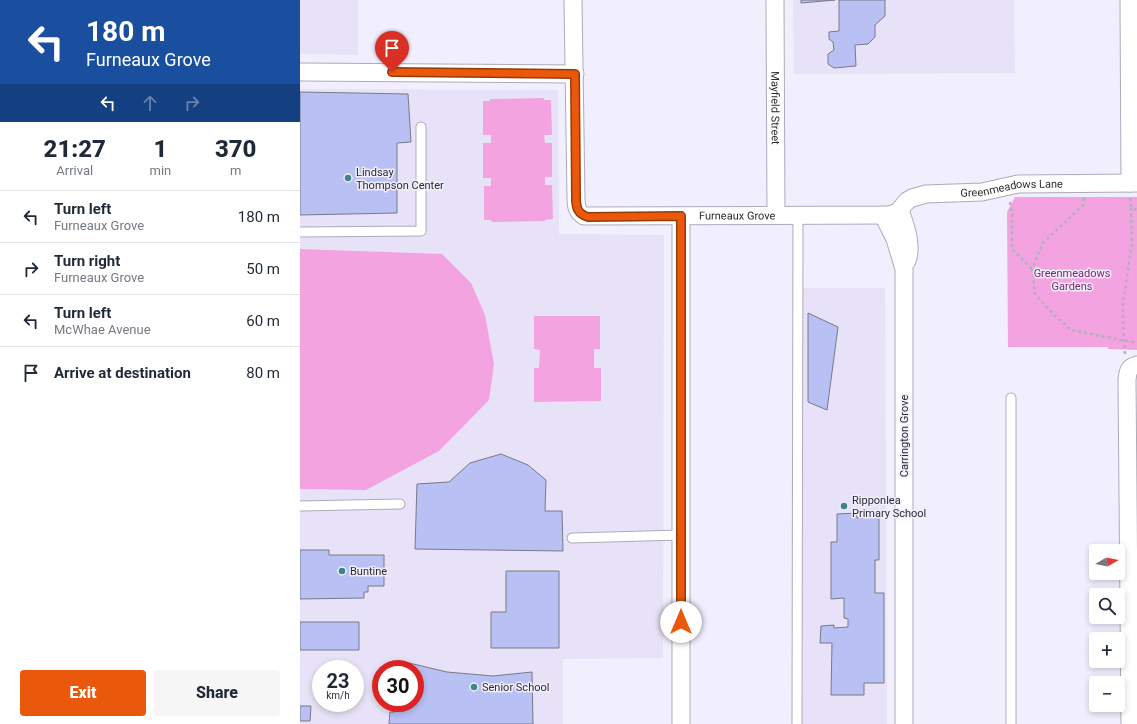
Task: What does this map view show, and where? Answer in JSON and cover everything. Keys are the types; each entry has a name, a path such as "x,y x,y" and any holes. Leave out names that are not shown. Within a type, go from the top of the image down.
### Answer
{"street":[{"name":"Furneaux Grove","path":"573,0 576,205 581,214 588,217 892,213"},
{"name":"Mayfield Street","path":"775,0 776,215"},
{"path":"1130,0 1133,183"},
{"path":"300,72 575,74"},
{"name":"Greenmeadows Lane","path":"892,213 907,201 926,194 982,192 1018,184 1133,183"},
{"name":"Carrington Grove","path":"892,213 906,228 910,255 904,269 904,724"},
{"path":"681,216 681,724"},
{"path":"1130,724 1133,667 1127,380 1133,366"}],"lane":[{"path":"300,232 421,231 421,127"},
{"path":"797,724 798,215"},
{"path":"1011,398 1011,724"},
{"path":"300,506 400,504"},
{"path":"572,538 681,535"}],"path":[{"path":"1088,183 1083,204 1043,243 1032,268 1035,294 1050,311 1071,330 1137,343"},
{"path":"1006,186 1012,212 1012,249 1032,268"},
{"path":"1131,207 1132,243 1123,303 1123,321 1125,353 1133,366"}],"shaded area":[{"path":"300,0 358,0 358,55 300,54"},
{"path":"793,0 1014,0 1015,73 794,74"},
{"path":"300,89 558,90 559,234 664,235 663,658 563,659 563,724 300,724"},
{"name":"Ripponlea Primary School","path":"801,288 885,288 887,724 802,724"}],"green space":[{"path":"544,98 544,100 551,100 552,135 544,135 545,143 552,143 552,177 545,177 545,185 552,185 553,219 545,221 492,222 491,220 484,220 484,186 491,186 491,178 483,178 483,143 491,143 491,135 483,135 483,101 490,101 490,99"},
{"name":"Greenmeadows Gardens","path":"1015,197 1137,197 1137,350 1108,349 1108,347 1008,347 1007,212"},
{"path":"300,249 442,254 471,283 485,315 494,364 489,400 439,451 366,490 300,489"},
{"path":"534,316 600,316 600,349 594,349 594,368 601,368 601,401 534,402 534,368 539,368 540,350 534,349"}],"building":[{"path":"801,0 835,0 801,3"},
{"path":"839,0 885,0 885,16 875,25 875,37 868,44 855,45 856,66 834,68 828,64 828,54 834,50 833,42 829,39 829,32 839,31"},
{"name":"Lindsay Thompson Center","path":"300,92 408,94 411,142 397,143 397,213 300,215"},
{"path":"808,313 838,327 827,410 808,402"},
{"path":"501,454 528,465 546,480 545,511 562,511 563,551 415,549 417,484 449,482 470,463"},
{"name":"Ripponlea Primary School","path":"856,513 857,518 879,517 879,560 875,560 875,593 884,593 884,683 864,683 864,695 831,695 832,643 820,643 821,626 834,625 834,628 848,627 848,619 844,618 844,598 831,599 831,542 837,542 837,514"},
{"name":"Buntine","path":"300,550 329,550 329,555 384,555 384,586 368,586 368,592 364,592 364,598 300,599"},
{"path":"506,571 559,571 559,648 491,648 491,612 506,612"},
{"path":"300,622 359,622 359,650 300,650"},
{"name":"Senior School","path":"424,667 447,672 493,676 532,672 533,724 389,724 390,712 424,712"},
{"path":"300,706 311,706 310,721 300,721"}],"place":[{"name":"Lindsay Thompson Center","path":"348,178"},
{"name":"Ripponlea Primary School","path":"844,506"},
{"name":"Buntine","path":"342,571"},
{"name":"Senior School","path":"474,687"}],"route":[{"path":"392,72 575,74 576,205 579,212 588,217 681,216 681,622"}]}
